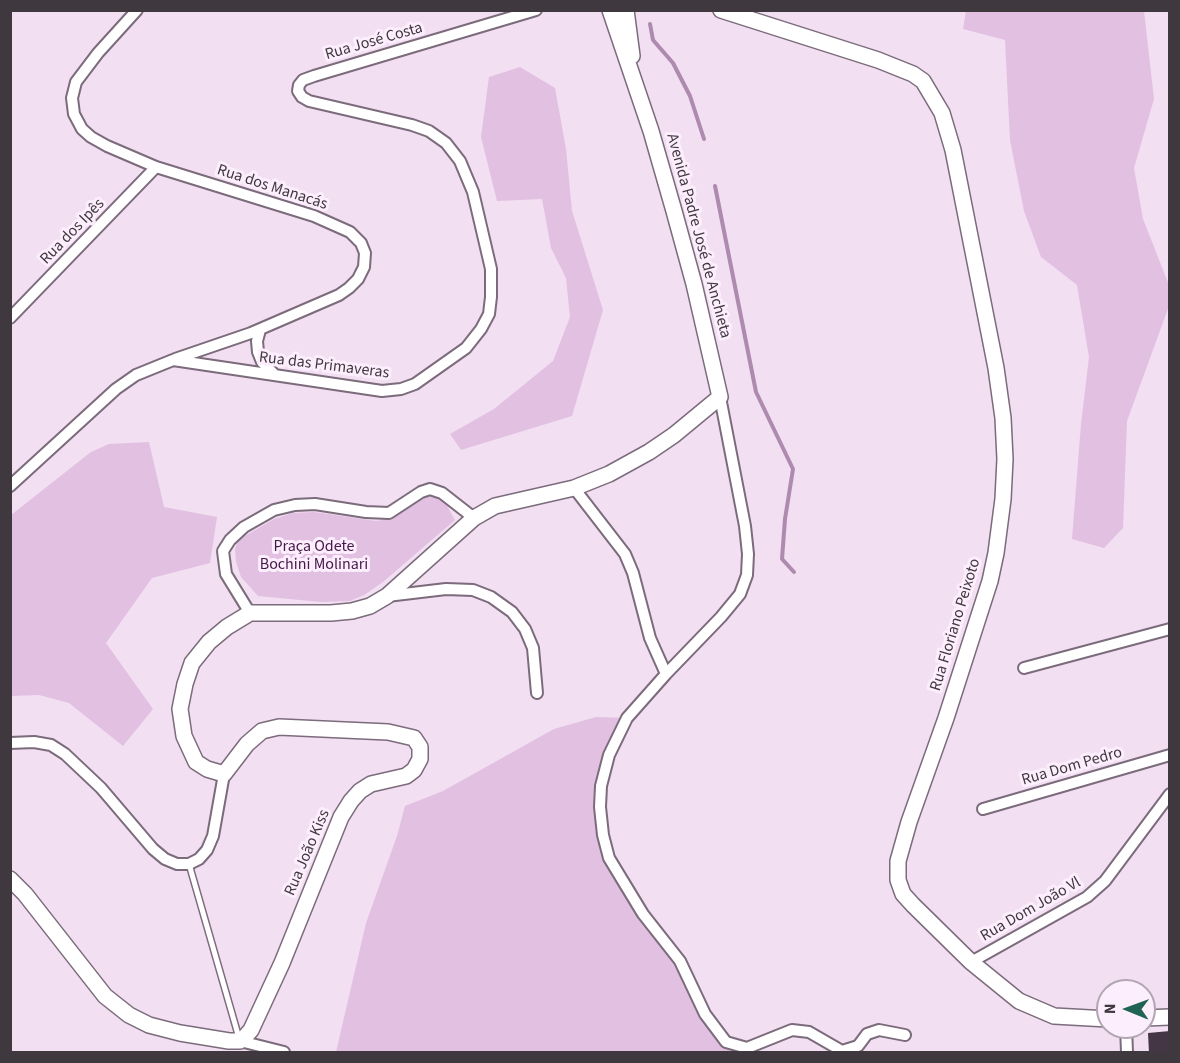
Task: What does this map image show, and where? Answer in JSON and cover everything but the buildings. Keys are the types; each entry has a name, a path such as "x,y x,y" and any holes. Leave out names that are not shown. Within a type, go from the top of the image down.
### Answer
{"street":[{"name":"Rua dos Manacás","path":"137,10 98,53 76,82 72,98 74,114 82,129 107,146 156,167 314,216 350,232 361,243 364,253 364,267 350,288 339,295 260,330 173,360"},
{"name":"Rua José Costa","path":"298,91 303,80 536,10"},
{"path":"610,10 636,86"},
{"path":"626,10 636,86"},
{"name":"Rua Floriano Peixoto","path":"721,10 878,60 913,74 923,81 934,96 942,113 953,150 996,368 1003,418 1005,459 1003,499 990,581 946,718 909,822 898,861 898,880 903,894 913,905 971,962 1019,1001 1054,1016 1096,1018"},
{"name":"Avenida Padre José de Anchieta","path":"636,86 694,284 720,397"},
{"name":"Rua das Primaveras","path":"173,360 362,389 401,389 415,384 436,371 466,348 489,314 491,269 473,192 459,161 446,143 429,131 412,125 309,101 298,91"},
{"name":"Rua dos Ipês","path":"10,318 156,167"},
{"path":"260,330 257,341 258,352 262,362 274,375"},
{"path":"10,486 116,389 136,375 173,360"},
{"path":"224,774 207,769 196,762 184,736 180,709 192,663 209,642 227,627 250,613 331,613 370,606 387,596 474,518 495,506 574,489 609,474 674,435 720,397 745,526 748,554 747,575 740,594 721,617 627,718 609,755 601,786 600,807 603,835 609,858 643,914 680,961 706,1017 726,1042 747,1048 792,1030 809,1032 842,1050 858,1046 867,1034 879,1030 905,1035"},
{"path":"250,613 226,574 223,551 230,540 244,527 274,510 295,505 315,504 389,513 421,492 430,489 442,493 474,518"},
{"path":"574,489 625,554 633,573 650,638 666,674"},
{"path":"387,596 446,589 473,590 491,597 512,612 525,630 533,648 537,693"},
{"path":"1024,668 1170,629"},
{"name":"Rua João Kiss","path":"189,864 199,859 207,850 213,836 224,774 247,744 262,731 279,727 388,732 414,738 420,747 420,759 414,770 406,776 371,784 360,791 346,809 282,963 251,1030 240,1041"},
{"path":"10,743 34,742 51,745 65,754 100,788 153,849 165,859 177,864 189,864"},
{"name":"Rua Dom Pedro","path":"983,809 1170,755"},
{"name":"Rua Dom João Vl","path":"971,962 1087,897 1105,881 1170,794"},
{"path":"10,879 25,894 105,996 129,1015 149,1025 180,1033 240,1041 284,1053"}],"lane":[{"path":"189,864 240,1041"}],"green space":[{"path":"966,11 1144,11 1154,99 1134,168 1143,219 1169,285 1169,306 1127,421 1123,528 1104,548 1072,539 1089,357 1077,285 1041,257 1024,211 1010,140 1005,40 963,29"},
{"path":"520,67 555,88 566,149 572,211 603,310 572,416 461,450 450,434 494,409 553,361 570,317 566,278 551,248 542,199 497,201 481,137 489,77"},
{"path":"149,442 164,507 217,517 210,563 152,578 106,643 153,709 123,746 69,703 39,695 11,696 11,515 91,452 109,444"},
{"name":"Praça Odete Bochini Molinari","path":"442,497 455,520 383,582 350,601 321,602 258,596 241,577 236,562 235,549 238,540 274,519 293,513 314,512 376,521 388,519 419,498"},
{"path":"596,717 627,718 601,786 609,858 726,1042 730,1052 336,1052 366,923 397,836 405,806 443,791 554,729"}],"waterway":[{"path":"650,24 653,40 673,63 690,96 704,139"},
{"path":"715,186 756,392 793,469 785,519 782,559 794,572"}]}
